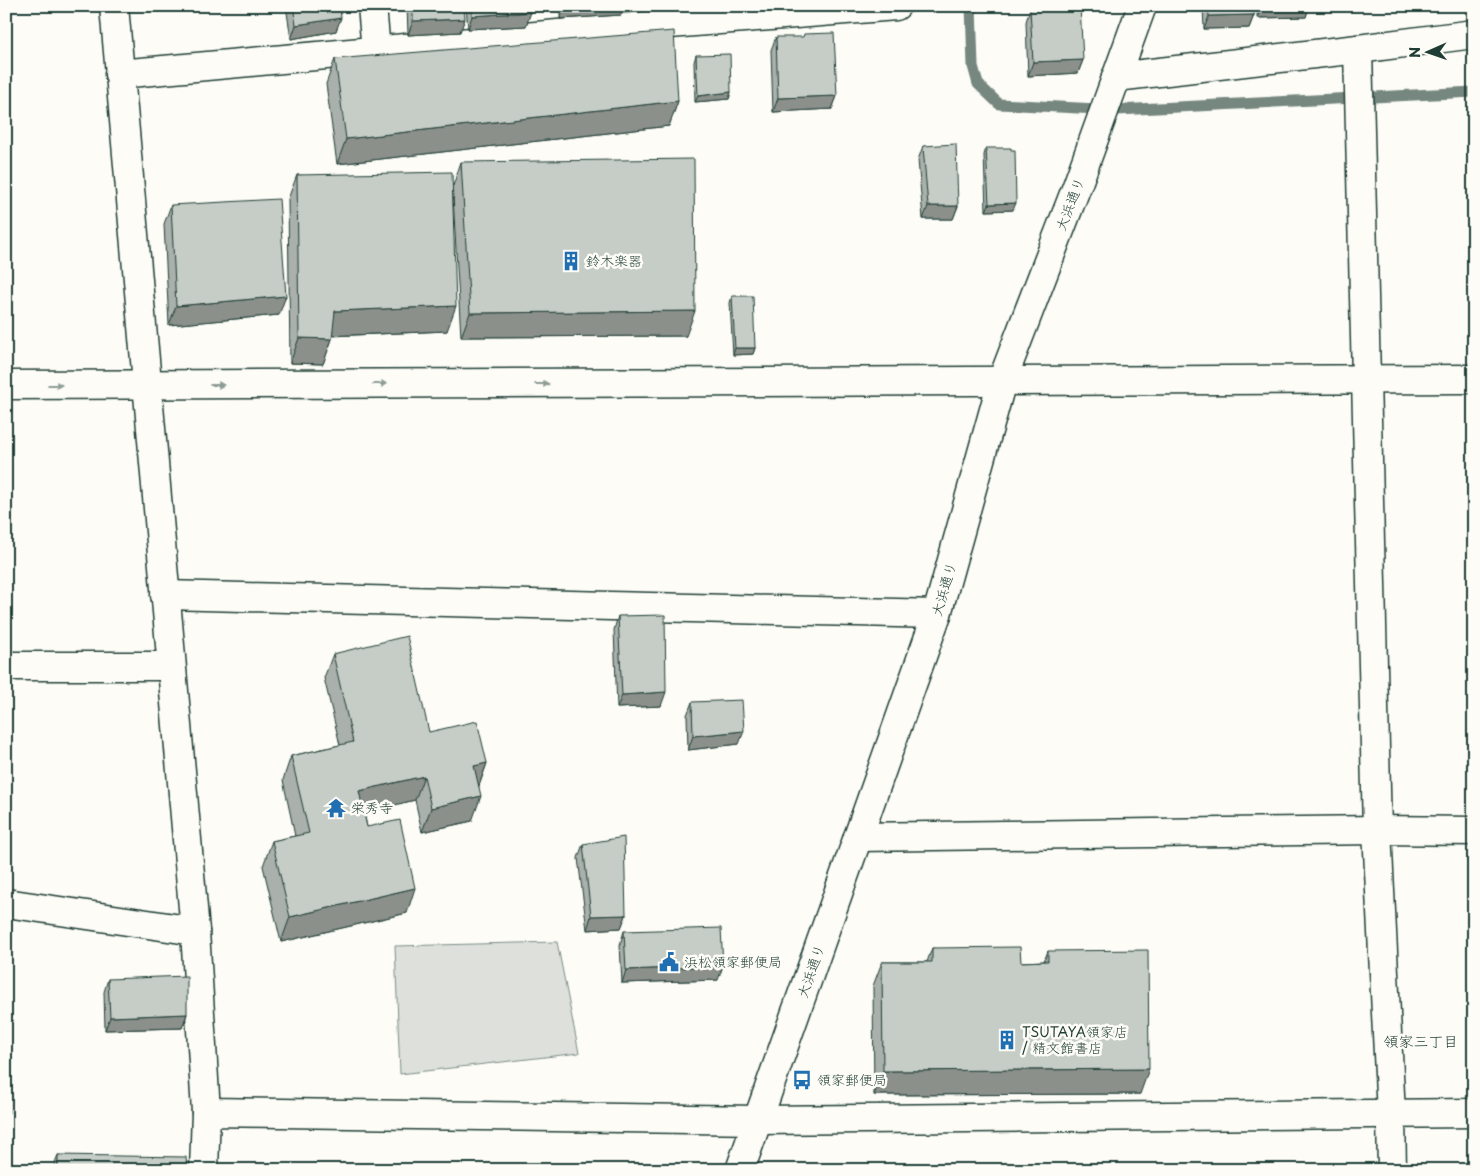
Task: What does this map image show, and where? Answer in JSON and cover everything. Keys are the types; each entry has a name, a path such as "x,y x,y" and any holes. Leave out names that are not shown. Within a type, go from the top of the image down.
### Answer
{"street":[{"path":"114,6 195,930 206,1112 204,1170"},
{"path":"372,6 376,51"},
{"path":"119,74 376,51 644,16 896,6"},
{"name":"大浜通り","path":"740,1170 937,614 1002,381 1077,186 1142,6"},
{"path":"1116,78 1474,34"},
{"path":"1358,49 1377,830 1392,1170"},
{"path":"6,385 1366,381 1474,379"},
{"path":"165,596 937,614"},
{"path":"6,666 171,666"},
{"path":"858,837 1377,830 1474,831"},
{"path":"6,903 195,930"},
{"path":"206,1112 758,1120 1474,1113"}],"shaded area":[{"path":"557,942 579,1053 400,1074 395,946"}],"building":[{"path":"293,6 340,6 341,18 296,25"},
{"path":"413,6 464,6 465,19 413,21"},
{"path":"472,6 531,6 531,12 472,16"},
{"path":"1080,6 1083,60 1033,62 1030,8"},
{"path":"1208,6 1254,6 1254,15 1209,16"},
{"path":"1260,6 1308,6 1308,10 1260,11"},
{"path":"674,31 678,101 346,139 335,59"},
{"path":"834,33 837,96 778,98 776,37 803,37 804,34"},
{"path":"730,54 731,92 698,96 696,55"},
{"path":"956,144 958,206 928,206 923,146"},
{"path":"986,148 1011,148 1011,150 1015,150 1016,203 989,204"},
{"name":"鈴木楽器","path":"694,159 695,311 470,313 461,162"},
{"path":"452,172 456,306 335,311 332,339 299,338 297,175"},
{"path":"279,199 286,296 176,306 171,205"},
{"path":"732,296 753,296 755,348 735,348"},
{"path":"665,615 666,692 622,695 618,616"},
{"name":"栄秀寺","path":"407,636 429,732 477,721 487,763 474,766 481,796 431,808 424,776 359,791 367,827 400,820 415,888 290,917 272,841 309,833 291,756 353,742 333,654"},
{"path":"742,700 744,731 693,736 692,702"},
{"path":"624,837 626,915 591,916 583,844"},
{"name":"浜松領家郵便局","path":"721,928 723,966 626,970 624,931"},
{"name":"TSUTAYA領家店 / 精文館書店","path":"1020,947 1021,962 1048,961 1048,951 1148,950 1149,1069 883,1071 882,962 932,962 932,948"},
{"path":"187,976 187,1014 110,1017 108,979"},
{"path":"6,1084 10,1084 9,1113 6,1114"},
{"path":"58,1155 186,1157 187,1170 58,1170"}],"waterway":[{"path":"971,6 973,66 978,84 999,104 1117,110 1474,92"}],"place":[{"name":"鈴木楽器","path":"571,261"},
{"name":"栄秀寺","path":"336,808"},
{"name":"浜松領家郵便局","path":"669,962"},
{"name":"TSUTAYA領家店 / 精文館書店","path":"1007,1040"},
{"name":"領家郵便局","path":"802,1080"}],"district":[{"name":"領家三丁目","path":"1421,1042"}]}
